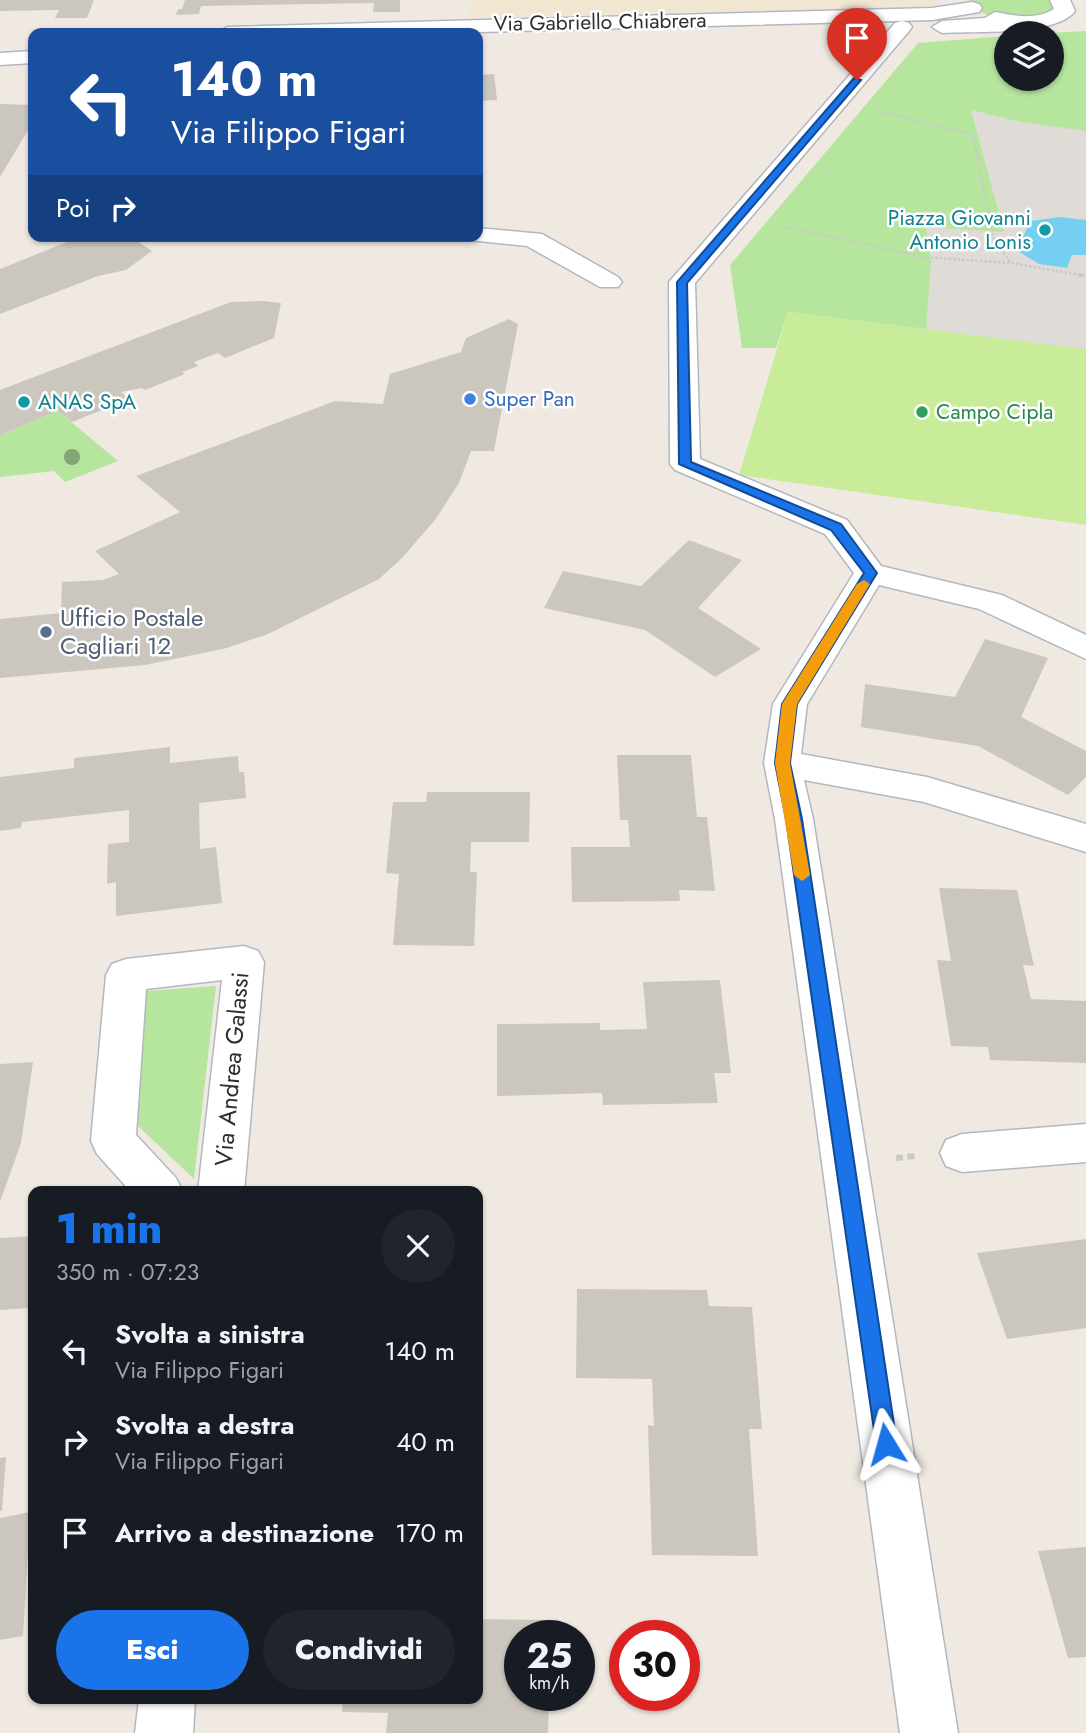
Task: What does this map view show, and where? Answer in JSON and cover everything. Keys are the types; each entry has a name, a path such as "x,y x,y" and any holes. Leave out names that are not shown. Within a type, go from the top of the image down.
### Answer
{"street":[{"path":"1033,21 1061,15 1065,7 1060,0"},
{"path":"971,4 994,18 1020,21"},
{"name":"Via Gabriello Chiabrera","path":"413,28 932,14 971,4"},
{"name":"Via Gabriello Chiabrera","path":"1064,22 1086,22"},
{"name":"Via Gabriello Chiabrera","path":"483,37 994,25"},
{"path":"902,27 682,282 685,464 836,527 870,573 990,602 1086,648"},
{"path":"0,46 28,44"},
{"path":"0,59 28,57"},
{"path":"483,235 533,239 609,282"},
{"path":"870,573 790,704 782,763 794,819 929,1733"},
{"path":"782,763 927,790 1086,838"},
{"name":"Via Andrea Galassi","path":"154,1186 113,1141 126,975 244,962 222,1186"},
{"path":"962,1153 1086,1143"},
{"path":"164,1733 167,1704"}],"path":[{"path":"875,110 973,135 993,237 1011,263"},
{"path":"779,225 923,257 1011,263 1086,276"},
{"path":"845,1161 962,1153"}],"shaded area":[{"path":"472,0 936,0 937,7 470,17"},
{"name":"Piazza Giovanni Antonio Lonis","path":"971,110 1021,122 1086,131 1086,349 926,329 931,262 926,227 1004,232"}],"green space":[{"path":"969,0 1060,0 1061,15 994,18 972,8"},
{"path":"1086,31 1086,349 788,312 776,348 742,348 730,265 918,43 994,37 994,91 1064,91 1064,32"},
{"name":"Campo Cipla","path":"788,312 1086,349 1086,525 739,475"},
{"path":"58,411 118,461 65,482 54,471 0,477 0,435"},
{"path":"216,986 194,1179 136,1124 146,991"}],"water":[{"path":"1060,217 1086,220 1086,255 1072,255 1067,268 1039,264 1016,250 1031,221"}],"building":[{"path":"0,0 94,0 87,18 55,18 59,10 0,11"},
{"path":"185,0 400,0 400,12 373,12 374,3 201,6 199,14 176,15"},
{"path":"494,74 497,100 483,101 483,75"},
{"path":"0,104 28,105 28,130 0,177"},
{"path":"67,242 138,242 152,251 126,270 98,276 0,314 0,269"},
{"path":"231,302 281,303 274,338 225,358 218,353 194,362 198,366 182,372 185,374 145,390 142,388 121,392 129,399 72,422 58,411 0,435 0,390"},
{"path":"509,319 518,324 494,451 471,451 459,483 435,520 402,558 379,579 268,634 227,648 145,665 0,678 0,619 61,613 62,582 103,580 119,574 95,551 180,512 136,476 335,401 383,404 390,374 461,352 466,338"},
{"path":"689,540 742,560 698,608 761,649 715,677 645,630 544,608 563,571 641,586"},
{"path":"985,639 1048,658 1021,717 1086,751 1086,777 1068,795 978,746 861,727 865,684 955,697"},
{"path":"170,747 170,763 238,756 239,772 244,772 246,798 199,803 200,849 216,847 222,903 116,916 116,882 107,884 108,844 129,842 129,810 22,822 21,828 0,831 0,777 74,768 74,758"},
{"path":"617,755 691,755 697,817 707,817 715,891 679,890 680,901 572,902 571,847 630,847 628,820 620,820"},
{"path":"427,792 530,792 529,842 471,842 470,872 477,872 474,946 393,945 399,874 386,873 393,802 426,802"},
{"path":"939,888 1017,890 1034,966 1023,965 1031,999 1086,1001 1086,1063 990,1060 988,1047 951,1046 937,960 951,961"},
{"path":"720,980 731,1073 714,1073 718,1103 603,1105 602,1093 497,1096 497,1024 600,1023 600,1030 647,1029 643,982"},
{"path":"33,1062 21,1143 0,1202 0,1064"},
{"path":"28,1236 28,1308 0,1310 0,1238"},
{"path":"1086,1239 1086,1328 1007,1339 977,1253"},
{"path":"577,1289 707,1290 709,1306 752,1307 762,1429 749,1429 758,1556 652,1555 648,1425 654,1426 652,1379 576,1378"},
{"path":"6,1457 2,1511 0,1511 0,1458"},
{"path":"28,1512 23,1636 0,1640 0,1518"},
{"path":"1086,1547 1086,1657 1068,1658 1038,1551"},
{"path":"483,1619 549,1620 504,1620 504,1711 549,1711 548,1733 386,1733 388,1713 342,1712 343,1704 483,1704"}],"slow traffic":[{"path":"802,875 782,763 790,704 864,584"}],"place":[{"name":"Piazza Giovanni Antonio Lonis","path":"1045,230"},
{"name":"Super Pan","path":"470,399"},
{"name":"ANAS SpA","path":"24,402"},
{"name":"Campo Cipla","path":"922,412"},
{"name":"Ufficio Postale Cagliari 12","path":"46,632"}],"route":[{"path":"857,80 682,282 685,464 836,527 870,573 790,704 782,763 794,819 886,1444"}]}
